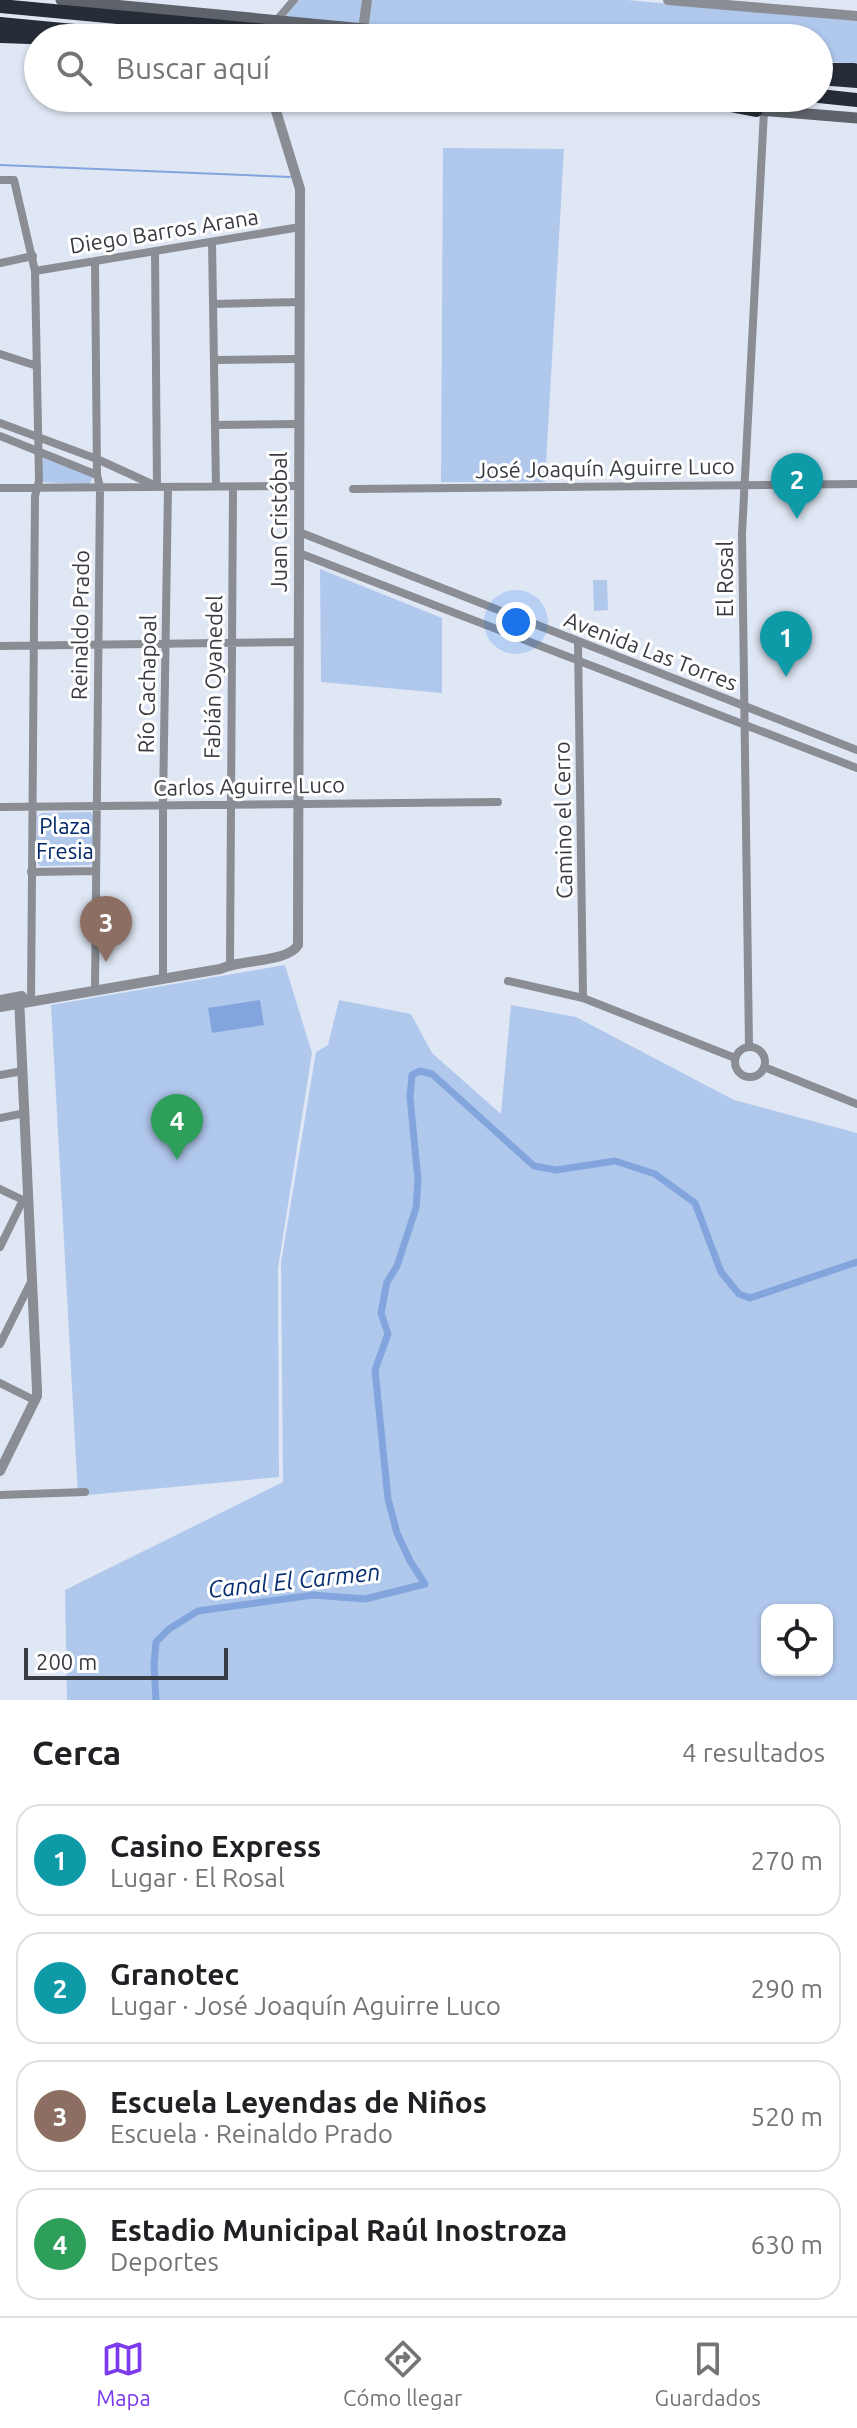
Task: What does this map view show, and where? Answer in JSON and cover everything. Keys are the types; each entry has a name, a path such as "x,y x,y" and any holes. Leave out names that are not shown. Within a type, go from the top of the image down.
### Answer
{"highway":[{"path":"21,0 104,17"},
{"path":"0,6 183,24"},
{"path":"1,30 24,33"},
{"path":"1,30 24,31"},
{"path":"833,71 856,74"},
{"path":"833,76 856,74"},
{"path":"833,97 857,100"}],"main road":[{"path":"61,0 305,24"},
{"path":"115,0 134,8"},
{"path":"1,30 24,36"},
{"path":"784,112 857,118"}],"street":[{"path":"276,21 294,0"},
{"path":"364,24 367,0"},
{"path":"668,0 857,16"},
{"name":"Juan Cristóbal","path":"230,964 286,955 298,945 299,179 277,112"},
{"name":"El Rosal","path":"749,1047 743,483 760,112"},
{"path":"0,180 14,180 33,256 38,437 32,646 31,872 23,1071 26,1200 37,1373 34,1400 0,1471"},
{"name":"Diego Barros Arana","path":"35,271 300,227"},
{"path":"212,242 216,487"},
{"path":"155,251 157,487"},
{"path":"0,263 33,256"},
{"name":"Reinaldo Prado","path":"95,261 97,475 100,487 95,987"},
{"path":"213,304 300,302"},
{"path":"0,354 37,366"},
{"path":"214,360 299,359"},
{"path":"0,423 97,459 157,487"},
{"path":"215,425 299,424"},
{"path":"0,436 97,475"},
{"name":"José Joaquín Aguirre Luco","path":"353,489 857,484"},
{"path":"0,488 299,486"},
{"name":"Río Cachapoal","path":"163,975 168,487"},
{"name":"Fabián Oyanedel","path":"230,964 233,487"},
{"name":"Avenida Las Torres","path":"299,532 857,750"},
{"name":"Avenida Las Torres","path":"299,553 857,768"},
{"path":"458,614 458,603 463,598"},
{"path":"488,625 494,618 513,617"},
{"path":"0,646 299,642"},
{"name":"Camino el Cerro","path":"578,642 583,998"},
{"name":"Carlos Aguirre Luco","path":"0,807 498,802"},
{"path":"31,872 96,871"},
{"path":"0,1000 25,999 163,975 220,969 230,964"},
{"path":"508,981 583,998 735,1058"},
{"path":"0,1007 25,999"},
{"path":"749,1047 762,1053 764,1067 748,1077 736,1068 735,1058 740,1050 749,1047"},
{"path":"764,1067 857,1104"},
{"path":"0,1075 23,1071"},
{"path":"0,1118 25,1113"},
{"path":"0,1189 26,1200"},
{"path":"1,1241 26,1200"},
{"path":"0,1344 32,1279"},
{"path":"0,1383 34,1400"},
{"path":"0,1495 85,1492"}],"green space":[{"path":"299,0 627,0 857,21 857,64 833,62 833,24 361,24 285,17"},
{"path":"443,148 564,149 545,482 441,482"},
{"path":"43,457 93,477 89,485 42,482"},
{"path":"320,569 442,618 442,693 321,682"},
{"path":"593,580 607,580 608,610 594,611"},
{"name":"Plaza Fresia","path":"91,812 94,862 90,865 40,866 37,862 37,816 42,813"},
{"path":"285,965 312,1053 278,1268 279,1477 78,1496 51,1005"},
{"path":"339,1000 411,1014 432,1053 501,1114 511,1005 576,1017 734,1100 857,1133 857,1700 67,1700 65,1590 283,1482 281,1263 316,1052 328,1045"}],"shaded area":[{"path":"260,1000 264,1025 212,1033 208,1008"}],"waterway":[{"path":"0,165 290,177"},
{"name":"Canal El Carmen","path":"156,1700 156,1642 169,1629 198,1611 313,1595 365,1599 425,1584 397,1533 388,1499 375,1370 388,1334 381,1313 387,1282 397,1266 416,1208 418,1180 410,1097 412,1075 420,1071 432,1074 534,1166 556,1170 615,1161 655,1174 695,1203 721,1272 739,1294 750,1298 857,1262"}],"place":[{"name":"Granotec","path":"797,519"},
{"name":"Casino Express","path":"786,677"},
{"name":"Escuela Leyendas de Niños","path":"106,962"},
{"name":"Estadio Municipal Raúl Inostroza","path":"177,1160"}]}
